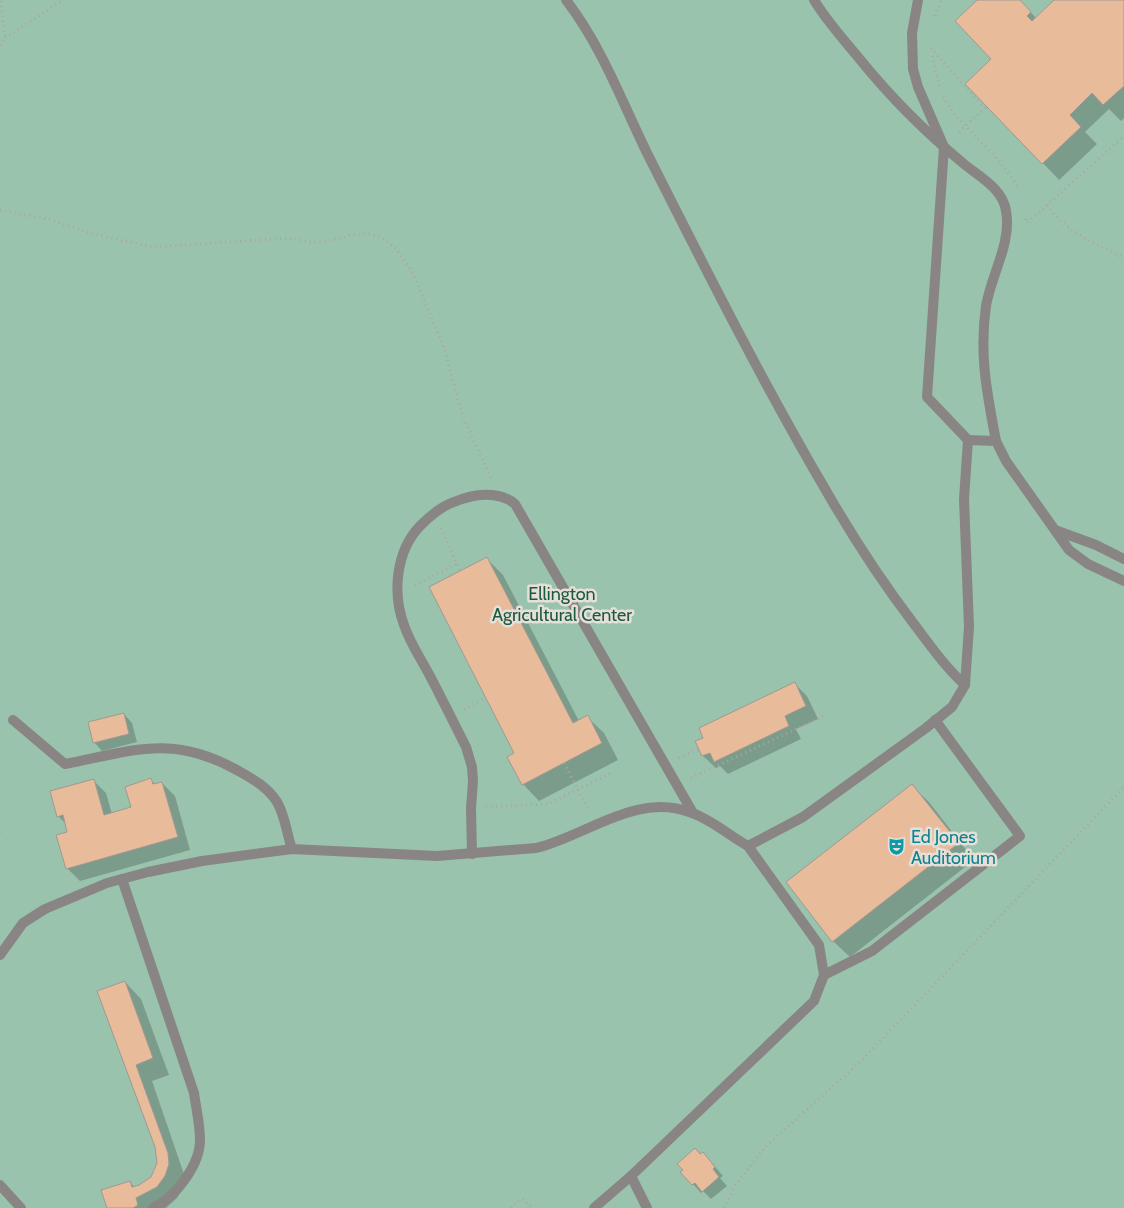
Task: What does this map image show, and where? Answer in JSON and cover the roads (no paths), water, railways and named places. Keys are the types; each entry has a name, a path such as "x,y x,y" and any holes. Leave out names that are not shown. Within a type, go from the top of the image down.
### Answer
{"street":[{"path":"566,0 582,21 614,81 645,148 730,316 848,530 878,577 950,671 965,685"},
{"path":"814,0 847,45 896,103 944,147 998,191 1006,210 1007,229 986,304 982,346 986,388 996,441 1006,461 1068,550 1088,564 1124,581"},
{"path":"918,0 912,33 913,69 918,87 944,147 926,389 927,397 968,440 996,441"},
{"path":"748,846 803,817 935,720 952,707 965,685 969,627 964,499 968,440"},
{"path":"472,854 472,767 466,747 404,626 397,594 398,578 406,545 415,531 434,514 450,503 463,498 491,495 506,498 515,504 693,813"},
{"path":"1055,530 1096,545 1124,559"},
{"path":"13,720 65,764 163,748 202,753 218,760 257,781 277,803 292,849"},
{"path":"824,974 845,966 872,951 1020,836 935,720"},
{"path":"0,955 20,926 33,915 98,887 122,879 202,861 292,849 437,856 472,854 550,844 622,814 651,807 673,808 693,813 748,846 819,945 824,974 814,1001 632,1176 594,1208"},
{"path":"122,879 194,1093 200,1142 192,1166 184,1179 169,1197 153,1208"},
{"path":"632,1176 647,1208"},
{"path":"0,1185 21,1208"}],"place":[{"name":"Ed Jones Auditorium","path":"897,847"}],"park label":[{"name":"Ellington Agricultural Center","path":"562,604"}]}
